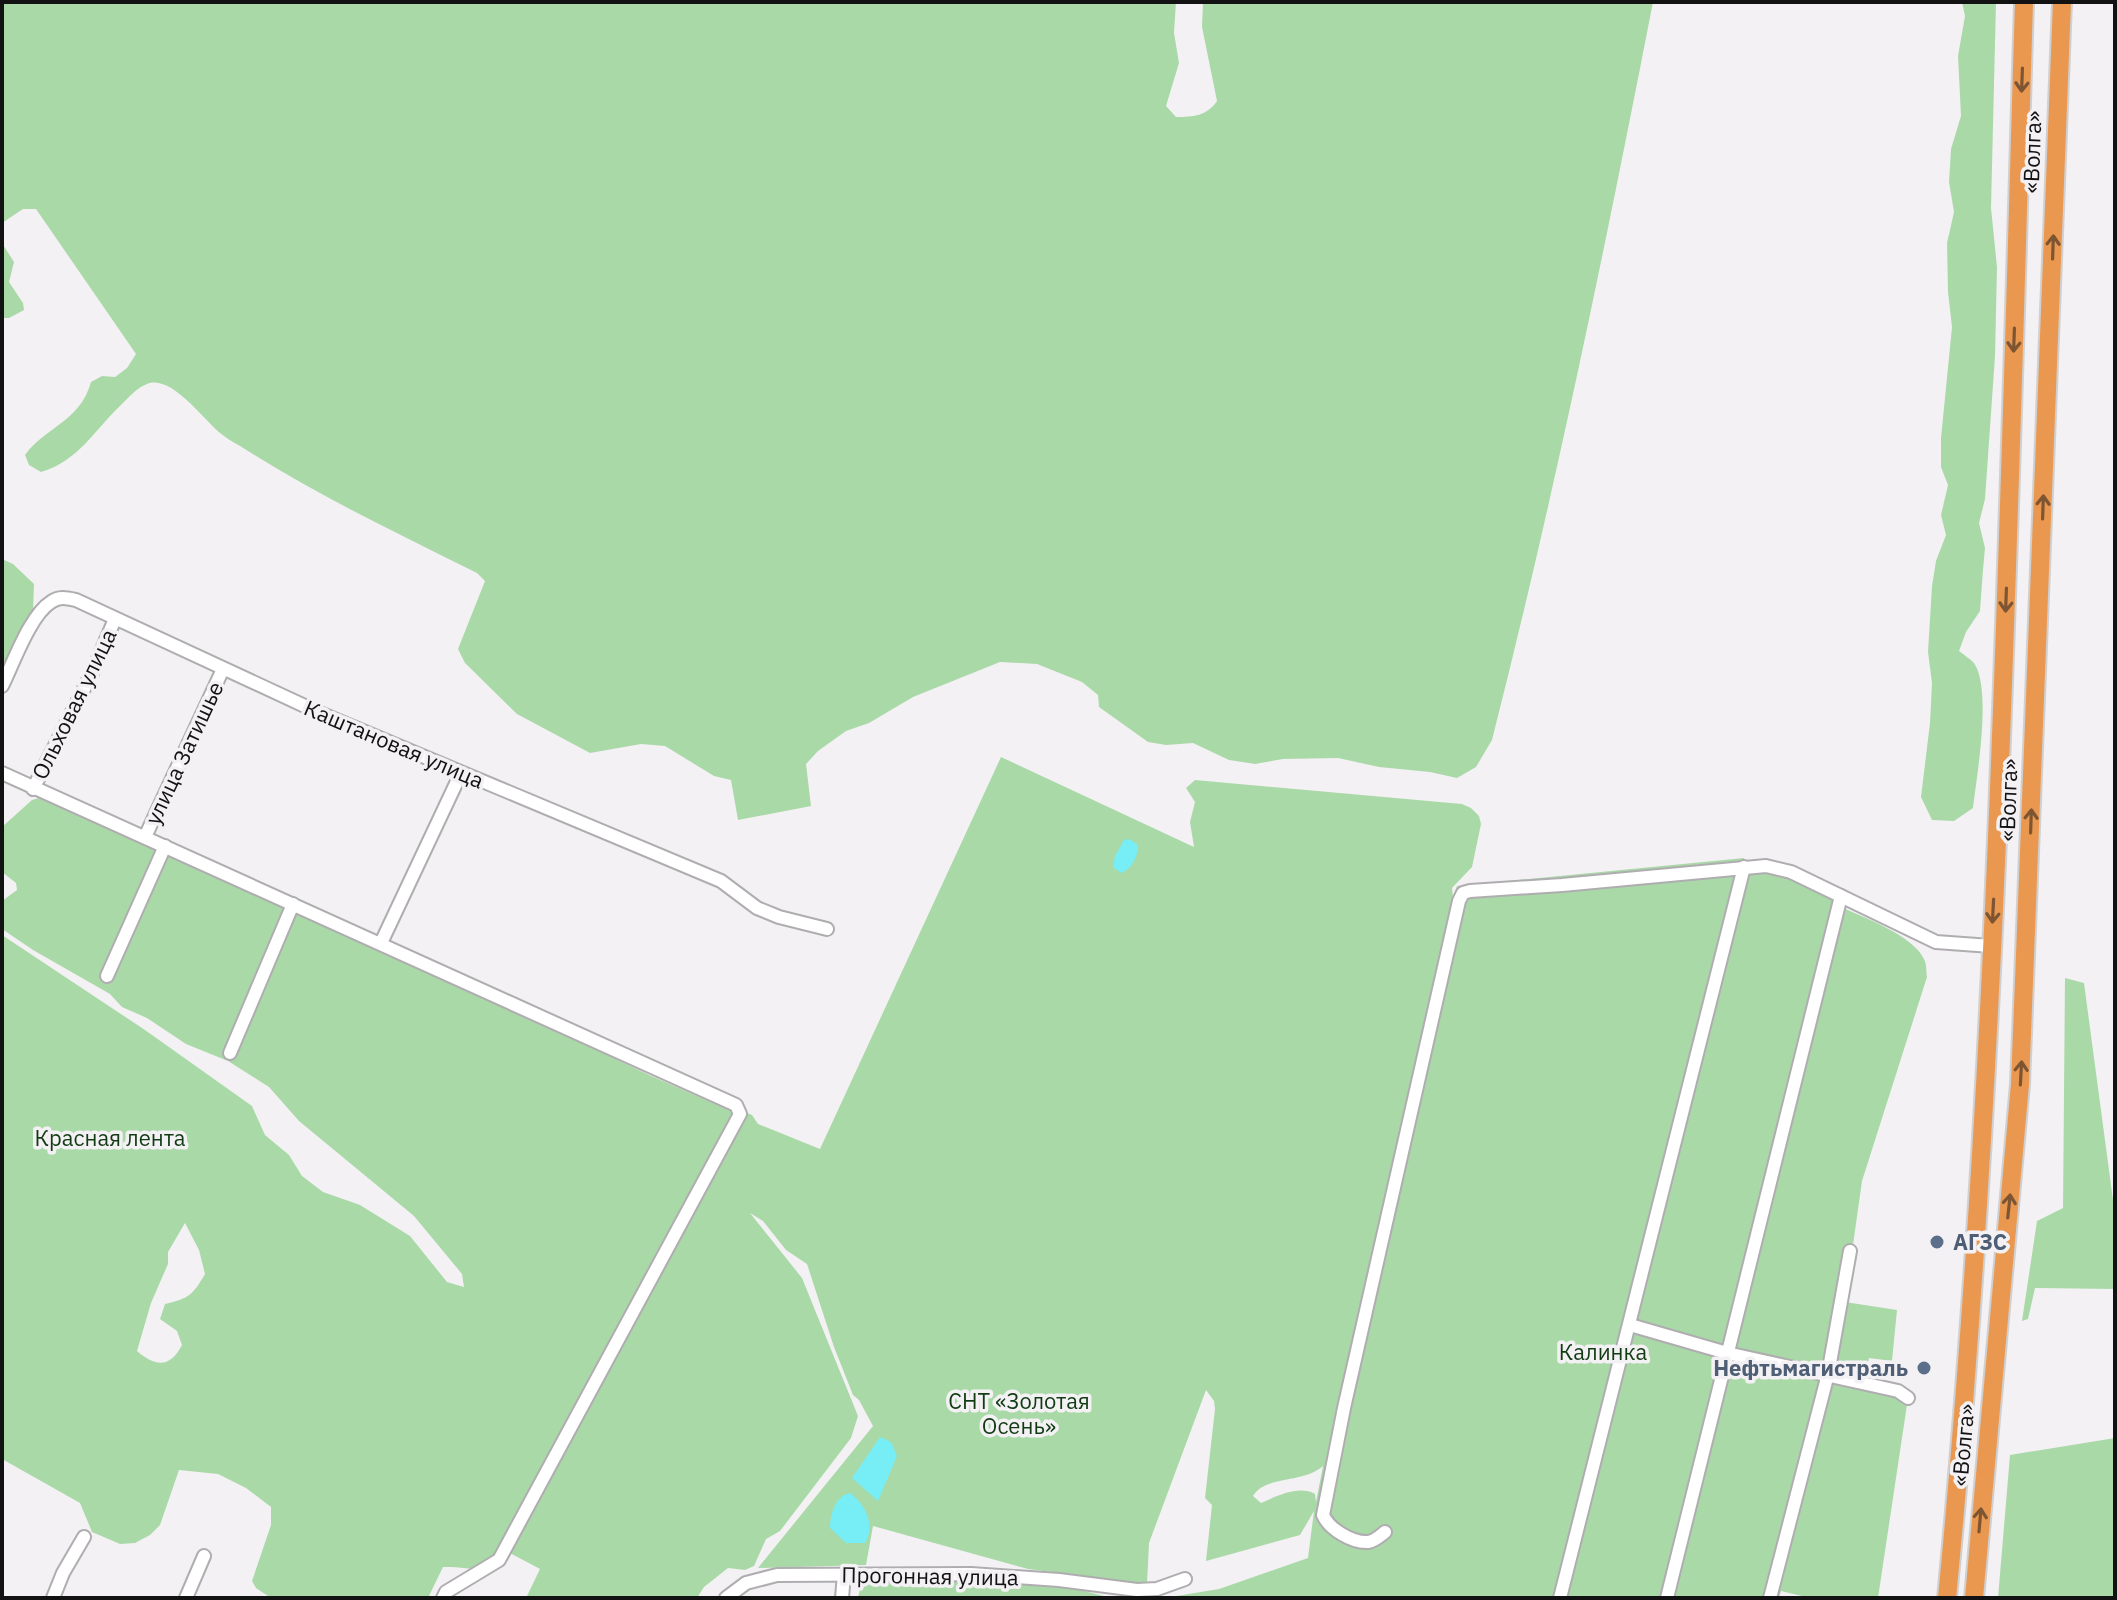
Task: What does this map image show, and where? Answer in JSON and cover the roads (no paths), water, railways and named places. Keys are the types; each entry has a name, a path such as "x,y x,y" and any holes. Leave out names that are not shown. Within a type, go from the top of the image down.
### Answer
{"highway":[{"name":"«Волга»","path":"1947,1598 1980,1172 1991,946 2003,694 2024,2"},
{"name":"«Волга»","path":"1974,1598 2020,1084 2062,2"}],"street":[{"name":"Каштановая улица","path":"2,686 34,622 47,604 64,598 76,600 223,669 461,773 721,881 757,908 827,929"},
{"name":"Ольховая улица","path":"33,789 92,673 115,619"},
{"name":"улица Затишье","path":"145,837 223,669"},
{"path":"2,773 736,1105 740,1114 499,1560 445,1595"},
{"path":"381,943 461,773"},
{"path":"107,976 165,846"},
{"path":"1385,1532 1370,1542 1362,1542 1335,1531 1323,1515 1389,1207 1463,893 1766,866 1791,872 1936,942 1991,946"},
{"path":"1560,1598 1744,867"},
{"path":"1667,1598 1841,896"},
{"path":"230,1053 293,904"},
{"path":"1770,1598 1828,1374 1850,1251"},
{"path":"1630,1325 1727,1353 1898,1391 1908,1398"},
{"path":"53,1598 63,1573 84,1537"},
{"path":"186,1598 204,1556"},
{"path":"842,1598 844,1574"},
{"name":"Прогонная улица","path":"726,1598 746,1583 777,1575 986,1575 1137,1590 1157,1589 1185,1579"}],"water":[{"path":"1129,839 1138,845 1137,853 1131,865 1121,873 1113,867 1115,856 1124,840"},
{"path":"880,1437 891,1442 897,1456 878,1501 852,1478"},
{"path":"850,1493 867,1515 869,1529 865,1543 846,1543 830,1528 837,1502"}],"place":[{"name":"АГЗС","path":"1937,1242"},
{"name":"Нефтьмагистраль","path":"1924,1368"}],"park label":[{"name":"Красная лента","path":"110,1138"},
{"name":"Калинка","path":"1603,1352"},
{"name":"СНТ «Золотая Осень»","path":"1019,1414"}]}
